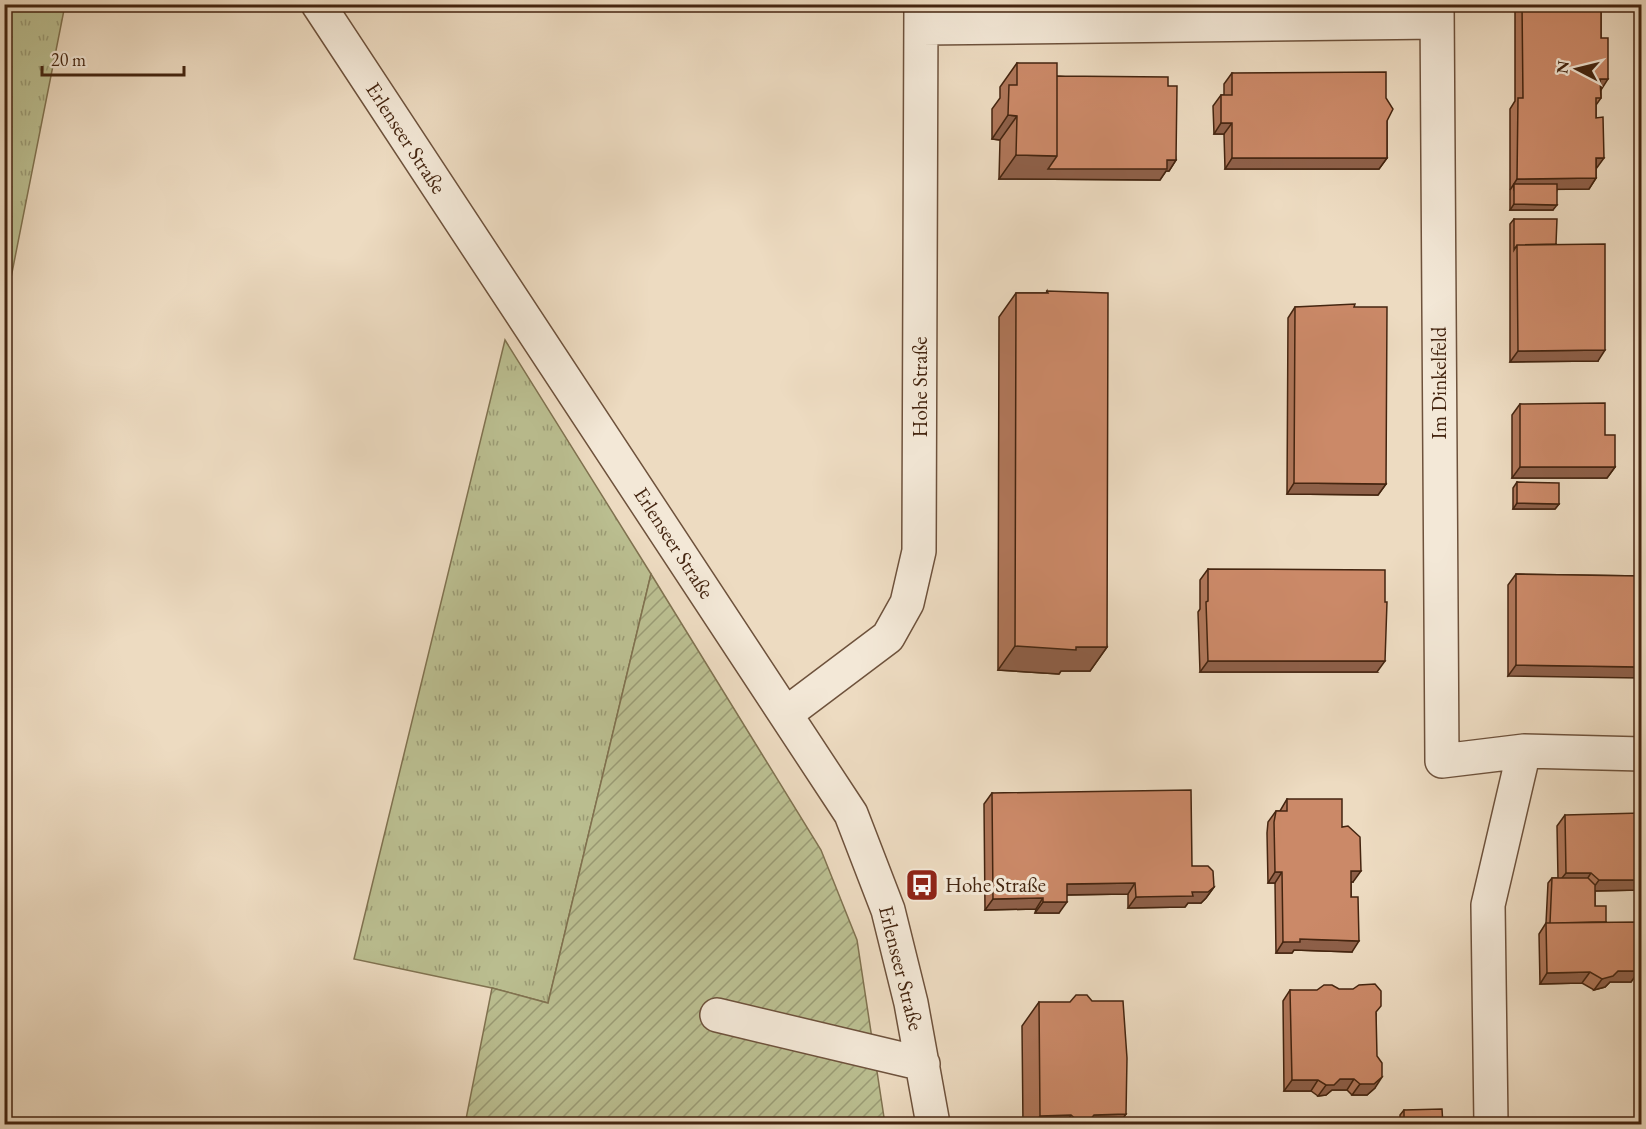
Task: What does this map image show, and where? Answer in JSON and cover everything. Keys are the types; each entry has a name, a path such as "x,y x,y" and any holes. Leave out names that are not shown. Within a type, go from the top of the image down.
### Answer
{"street":[{"name":"Erlenseer Straße","path":"318,4 787,713 851,814 888,910 923,1065 933,1125"},
{"path":"922,16 1437,13"},
{"name":"Im Dinkelfeld","path":"1437,13 1442,761 1524,751"},
{"name":"Hohe Straße","path":"787,713 888,637 907,603 919,550 922,16"},
{"path":"1491,1125 1488,904 1524,751 1641,754"},
{"path":"717,1015 923,1065"}],"green space":[{"path":"4,5 65,5 5,308"},
{"path":"505,340 651,574 548,1003 492,988 354,959"},
{"path":"651,574 821,850 857,940 885,1124 465,1124 492,988 548,1003"}],"building":[{"path":"1522,4 1601,4 1601,38 1608,38 1608,79 1600,79 1601,98 1596,98 1596,118 1603,117 1604,158 1596,158 1596,178 1517,179 1518,98 1523,98"},
{"path":"1017,63 1057,63 1057,156 1016,155 1017,116 1008,115 1009,85 1017,85"},
{"path":"1386,72 1386,98 1393,109 1387,121 1387,158 1232,158 1232,123 1221,123 1221,95 1232,95 1232,73"},
{"path":"1057,76 1168,77 1168,86 1177,86 1176,160 1167,160 1167,169 1048,169 1057,156"},
{"path":"1514,184 1557,184 1557,205 1514,204"},
{"path":"1514,219 1557,219 1556,244 1517,245 1514,250"},
{"path":"1605,244 1605,350 1518,351 1517,245"},
{"path":"1047,291 1108,293 1107,647 1076,647 1076,650 1015,646 1016,293 1048,293"},
{"path":"1355,304 1354,307 1387,307 1386,484 1294,483 1295,307"},
{"path":"1605,403 1605,435 1615,435 1615,467 1520,467 1520,404"},
{"path":"1517,482 1559,483 1559,504 1517,503"},
{"path":"1208,569 1385,570 1385,602 1387,602 1385,661 1208,661 1206,602 1208,601"},
{"path":"1516,574 1641,576 1641,667 1516,665"},
{"path":"1191,790 1192,866 1208,866 1213,871 1214,887 1208,892 1192,892 1193,896 1136,897 1135,883 1067,884 1067,902 1043,902 1043,898 993,899 992,793"},
{"path":"1287,799 1342,799 1342,827 1348,826 1360,837 1361,871 1351,871 1351,897 1358,897 1359,941 1300,939 1300,942 1283,942 1282,872 1275,872 1274,822 1276,811 1287,811"},
{"path":"1641,813 1641,880 1599,880 1591,873 1566,873 1565,815"},
{"path":"1552,878 1588,878 1595,885 1595,906 1606,906 1606,922 1550,923"},
{"path":"1638,922 1639,971 1618,971 1613,976 1602,979 1590,972 1547,973 1546,923"},
{"path":"1375,984 1381,991 1381,1006 1376,1012 1377,1056 1382,1063 1382,1077 1374,1084 1360,1084 1354,1079 1340,1079 1334,1085 1326,1085 1318,1080 1292,1080 1290,990 1317,990 1324,985 1332,985 1339,989 1353,989 1359,985"},
{"path":"1076,995 1087,995 1092,1001 1123,1001 1127,1058 1126,1114 1094,1115 1089,1121 1078,1121 1071,1115 1040,1116 1039,1002 1070,1002"},
{"path":"1442,1109 1443,1125 1404,1125 1404,1110"}],"place":[{"name":"Hohe Straße","path":"922,885"}]}
